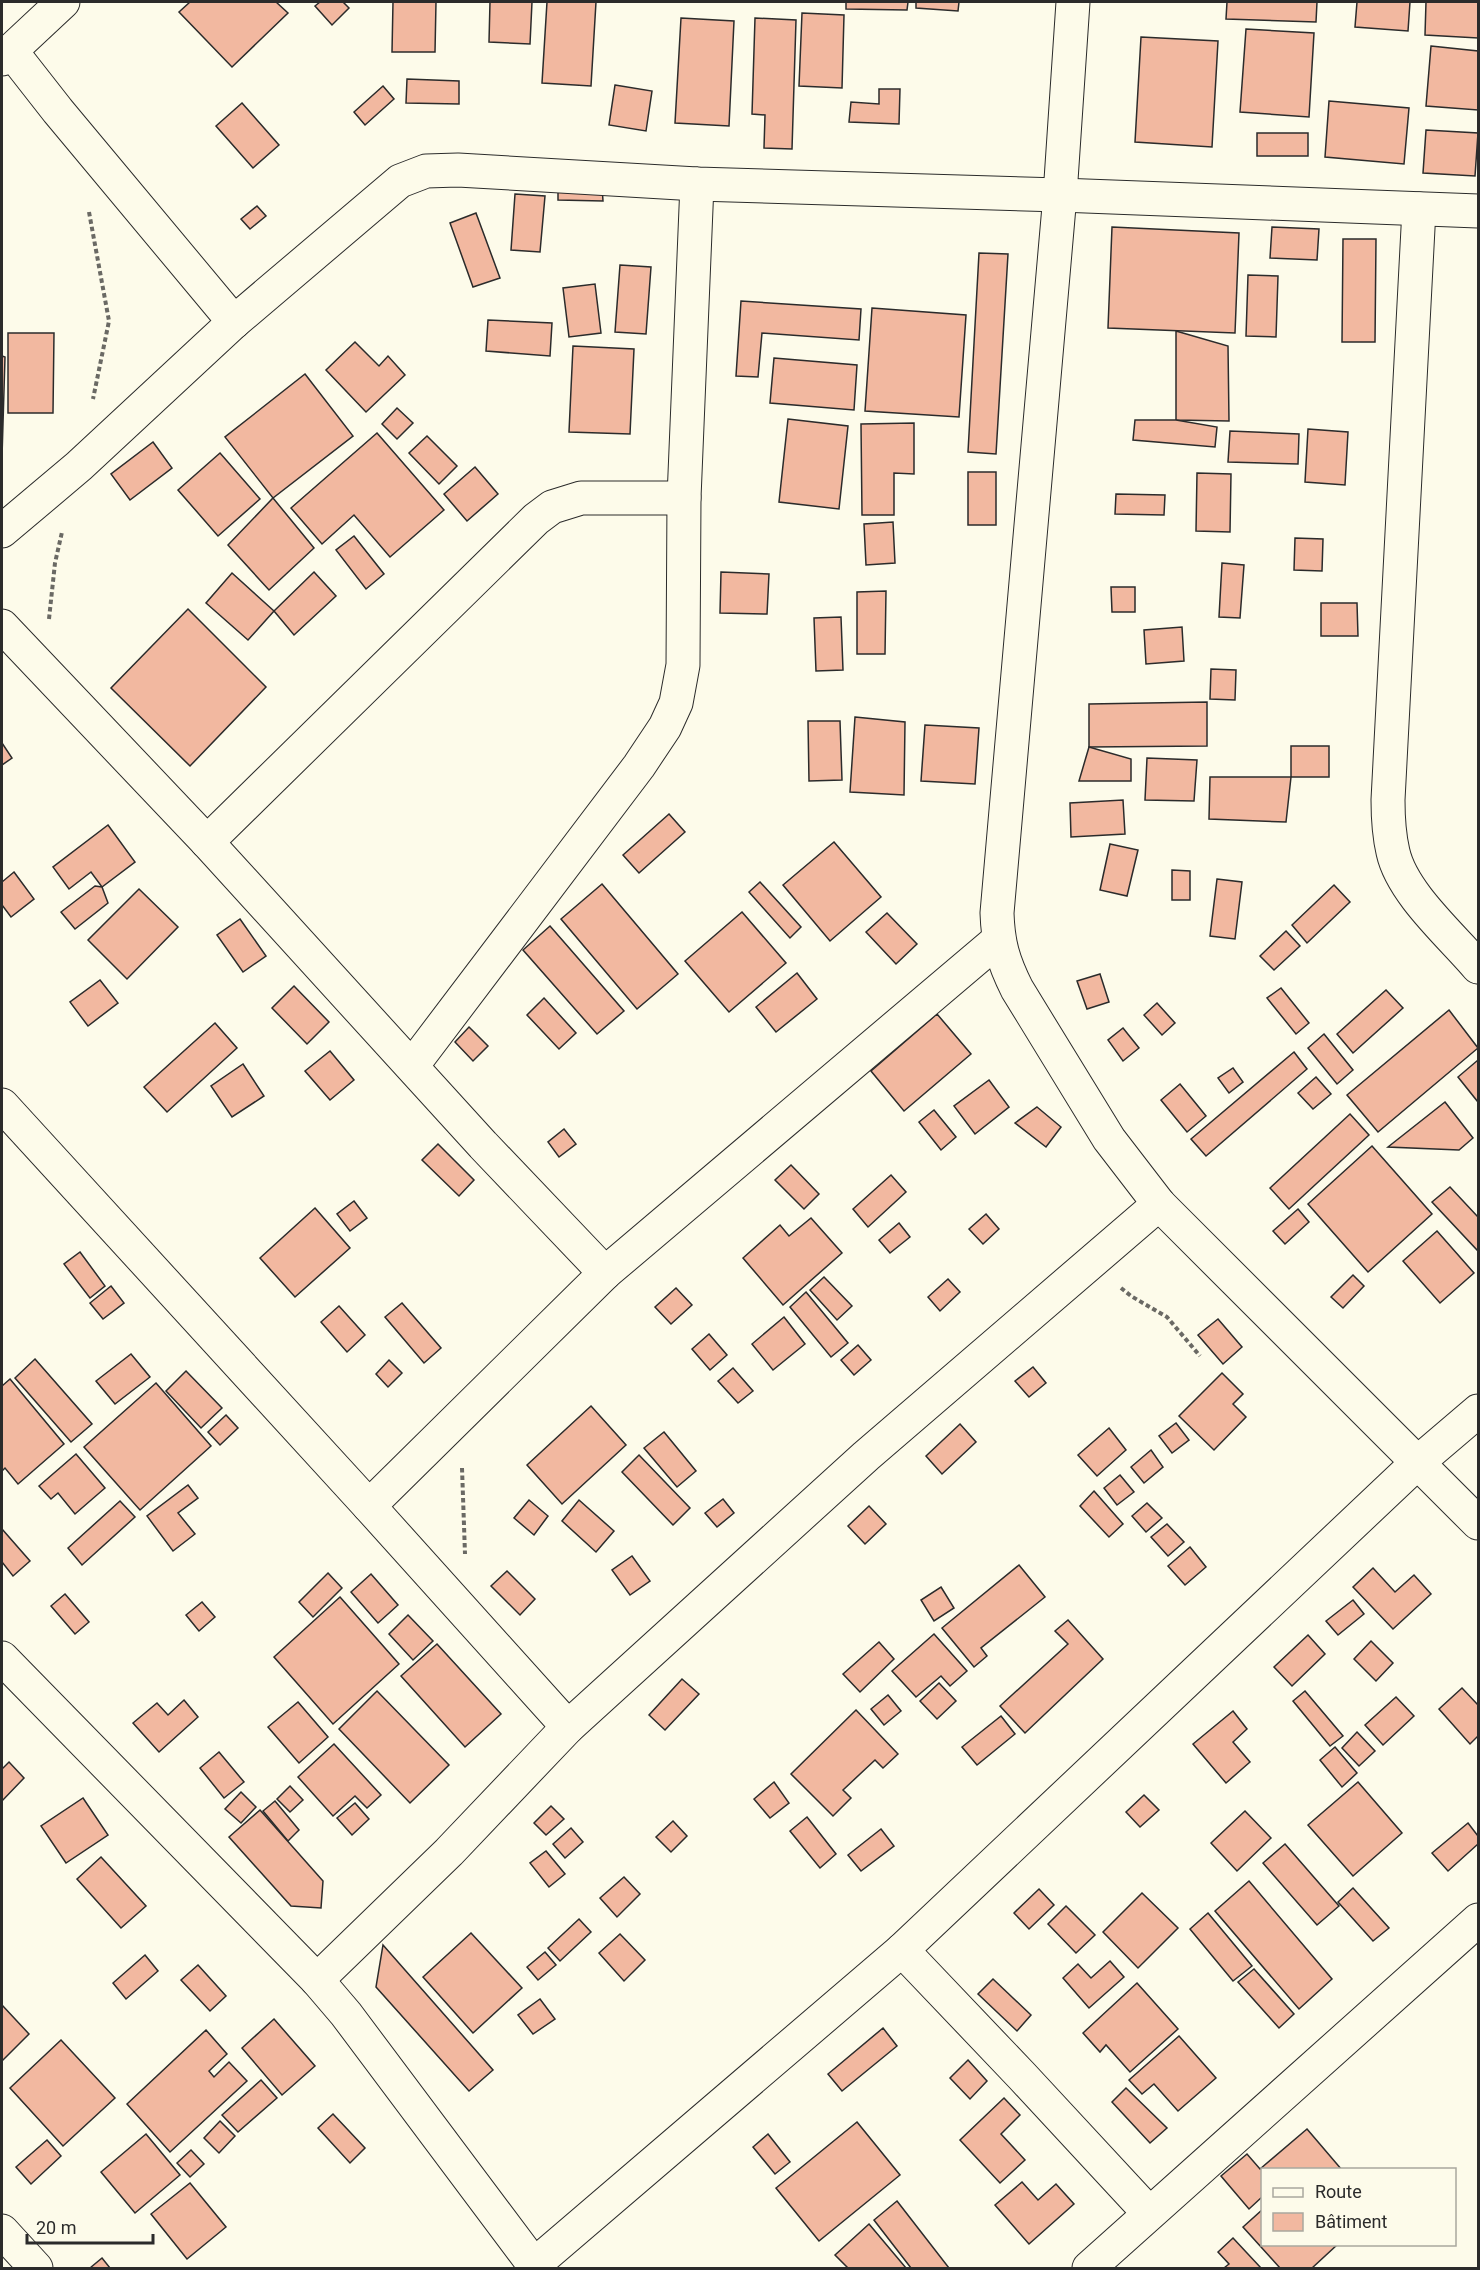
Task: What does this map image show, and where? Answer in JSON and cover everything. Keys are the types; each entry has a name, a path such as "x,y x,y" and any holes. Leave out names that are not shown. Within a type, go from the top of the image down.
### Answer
{"street":[{"path":"63,2 6,55 58,111 234,322"},
{"path":"1073,2 1060,195 997,913 998,940 1005,964 1017,989 1090,1109 1109,1139 1159,1204 1479,1523"},
{"path":"2,531 79,466 234,322 400,181 415,174 438,170 697,184 1479,211"},
{"path":"412,1066 622,789 665,726 676,703 683,665 684,498 697,184"},
{"path":"1419,209 1388,827 1393,854 1409,889 1479,967"},
{"path":"207,842 536,519 552,507 581,498 684,498"},
{"path":"2,626 207,842 483,1145 605,1273"},
{"path":"369,1506 605,1273 998,940"},
{"path":"2,1105 568,1727"},
{"path":"317,1980 448,1852 568,1727 866,1456 1159,1204"},
{"path":"2,1658 317,1980 346,2014 534,2266 902,1950 1417,1463 1479,1411"},
{"path":"1089,2268 1479,1920"},
{"path":"902,1950 1149,2213"},
{"path":"2,2231 36,2268"}],"path":[{"path":"79,466 109,321 93,223 86,201"},
{"path":"45,671 55,563 63,531"},
{"path":"1092,1261 1131,1296 1167,1317 1200,1356"},
{"path":"460,1416 466,1557"}],"building":[{"path":"190,2 276,2 288,13 232,67 179,12"},
{"path":"320,2 343,2 349,8 332,25 315,6"},
{"path":"393,2 436,2 435,52 392,52"},
{"path":"490,2 532,2 530,44 489,42"},
{"path":"547,2 596,2 591,86 542,83"},
{"path":"846,2 908,2 907,10 846,9"},
{"path":"916,2 959,2 958,11 916,8"},
{"path":"1227,2 1317,2 1316,22 1226,19"},
{"path":"1357,2 1410,2 1408,31 1355,27"},
{"path":"1426,2 1478,2 1478,38 1425,35"},
{"path":"802,13 844,15 842,88 799,86"},
{"path":"681,18 734,21 729,126 675,123"},
{"path":"755,18 796,20 792,149 764,148 765,115 752,114"},
{"path":"1246,29 1314,33 1309,117 1240,112"},
{"path":"1141,37 1218,41 1212,147 1135,142"},
{"path":"1431,46 1478,51 1478,110 1426,106"},
{"path":"407,79 459,81 459,104 406,103"},
{"path":"615,85 652,91 646,131 609,125"},
{"path":"383,86 394,99 365,125 354,112"},
{"path":"879,89 900,89 899,124 849,122 851,102 879,104"},
{"path":"1329,101 1409,108 1404,164 1325,157"},
{"path":"242,103 279,145 253,168 216,126"},
{"path":"1426,130 1478,133 1475,176 1423,173"},
{"path":"1257,133 1308,133 1308,156 1257,156"},
{"path":"558,186 602,186 603,201 558,200"},
{"path":"515,194 545,196 540,252 511,250"},
{"path":"257,206 266,216 250,229 241,219"},
{"path":"476,213 500,278 473,287 450,223"},
{"path":"1112,227 1239,233 1235,333 1108,328"},
{"path":"1272,227 1319,229 1317,260 1270,258"},
{"path":"1343,239 1376,239 1375,342 1342,342"},
{"path":"979,253 1008,254 996,454 968,452"},
{"path":"620,265 651,267 646,334 615,332"},
{"path":"1248,275 1278,276 1276,337 1246,336"},
{"path":"595,284 601,333 569,337 563,288"},
{"path":"741,301 861,309 859,340 762,333 758,377 736,376"},
{"path":"872,308 966,315 959,417 865,411"},
{"path":"488,320 552,323 550,356 486,351"},
{"path":"1176,331 1228,346 1229,421 1176,420"},
{"path":"8,333 54,333 53,413 8,413"},
{"path":"355,342 379,366 388,356 405,375 366,412 326,370"},
{"path":"573,346 634,349 630,434 569,432"},
{"path":"2,356 5,357 2,457"},
{"path":"774,358 857,365 854,410 770,403"},
{"path":"305,374 353,436 273,498 225,437"},
{"path":"397,408 413,423 397,439 382,424"},
{"path":"788,419 848,426 839,509 779,502"},
{"path":"1135,420 1176,420 1217,427 1215,447 1133,440"},
{"path":"914,423 914,474 894,473 894,515 862,515 861,424"},
{"path":"1308,429 1348,432 1345,485 1305,482"},
{"path":"1230,431 1299,434 1298,464 1228,462"},
{"path":"377,433 444,510 390,557 354,515 322,544 291,508"},
{"path":"427,436 457,466 439,484 409,453"},
{"path":"153,442 172,468 130,500 111,474"},
{"path":"220,453 260,499 218,536 178,490"},
{"path":"475,467 498,494 467,521 444,494"},
{"path":"968,472 996,472 996,525 968,525"},
{"path":"1197,473 1231,474 1230,532 1196,531"},
{"path":"1116,494 1165,495 1164,515 1115,514"},
{"path":"273,498 314,548 269,590 228,545"},
{"path":"893,522 895,563 866,565 864,524"},
{"path":"354,536 384,574 366,589 336,550"},
{"path":"1295,538 1323,539 1322,571 1294,570"},
{"path":"1222,563 1244,565 1240,618 1219,617"},
{"path":"314,572 336,596 294,635 274,611"},
{"path":"721,572 769,574 767,614 720,613"},
{"path":"232,573 274,611 248,640 206,603"},
{"path":"1111,587 1135,587 1135,612 1112,612"},
{"path":"886,591 885,654 857,654 857,592"},
{"path":"1321,603 1357,603 1358,636 1321,636"},
{"path":"188,609 266,687 190,766 111,688"},
{"path":"841,617 843,670 816,671 814,618"},
{"path":"1182,627 1184,661 1146,664 1144,630"},
{"path":"1211,669 1236,670 1235,700 1210,699"},
{"path":"1207,702 1207,746 1089,747 1089,704"},
{"path":"855,717 905,722 904,795 850,792"},
{"path":"808,721 840,721 842,780 809,781"},
{"path":"925,725 979,728 975,784 921,781"},
{"path":"2,743 12,758 2,765"},
{"path":"1291,746 1329,746 1329,777 1291,777"},
{"path":"1089,747 1131,759 1131,781 1079,781"},
{"path":"1147,758 1197,760 1194,801 1145,800"},
{"path":"1210,777 1291,777 1286,822 1209,819"},
{"path":"1123,800 1125,834 1071,837 1070,803"},
{"path":"669,814 685,832 639,873 623,855"},
{"path":"108,825 135,862 102,887 91,872 69,889 53,867"},
{"path":"834,842 881,897 830,941 783,885"},
{"path":"1110,844 1138,850 1127,896 1100,890"},
{"path":"1172,870 1190,871 1190,900 1172,900"},
{"path":"14,872 34,899 11,917 2,905 2,882"},
{"path":"1217,879 1242,882 1235,939 1210,936"},
{"path":"760,882 801,927 790,938 749,892"},
{"path":"602,884 678,974 637,1009 561,919"},
{"path":"1334,885 1350,902 1307,943 1292,925"},
{"path":"95,886 102,887 108,903 75,929 61,912"},
{"path":"139,889 178,927 127,979 88,940"},
{"path":"742,912 786,963 729,1012 685,961"},
{"path":"887,913 917,944 896,964 866,932"},
{"path":"240,919 266,956 243,972 217,935"},
{"path":"550,926 624,1011 597,1034 523,950"},
{"path":"1286,931 1300,946 1274,970 1260,956"},
{"path":"797,973 817,999 776,1032 756,1007"},
{"path":"1100,974 1109,1002 1087,1009 1077,981"},
{"path":"100,980 118,1003 88,1026 70,1002"},
{"path":"294,986 329,1022 307,1044 272,1008"},
{"path":"1281,988 1309,1023 1296,1034 1267,998"},
{"path":"1386,990 1403,1008 1353,1053 1337,1034"},
{"path":"544,998 576,1033 559,1049 527,1015"},
{"path":"1157,1003 1175,1023 1162,1035 1144,1015"},
{"path":"1449,1010 1478,1048 1378,1132 1347,1095"},
{"path":"937,1014 971,1054 904,1111 871,1071"},
{"path":"215,1023 237,1048 167,1112 144,1087"},
{"path":"469,1027 488,1046 473,1061 455,1042"},
{"path":"1123,1028 1139,1048 1123,1061 1108,1040"},
{"path":"1324,1034 1353,1070 1337,1084 1308,1048"},
{"path":"330,1051 354,1080 330,1100 305,1071"},
{"path":"1294,1052 1307,1069 1206,1156 1191,1139"},
{"path":"1478,1060 1478,1102 1458,1077"},
{"path":"243,1064 264,1096 232,1117 211,1086"},
{"path":"1233,1068 1243,1082 1229,1093 1218,1078"},
{"path":"1316,1077 1331,1094 1313,1109 1298,1093"},
{"path":"989,1080 1009,1107 975,1134 954,1106"},
{"path":"1180,1084 1206,1116 1187,1132 1161,1100"},
{"path":"1445,1102 1473,1138 1459,1150 1388,1147"},
{"path":"1037,1107 1061,1127 1046,1147 1015,1123"},
{"path":"934,1110 956,1137 941,1150 919,1122"},
{"path":"1350,1114 1369,1135 1289,1209 1270,1188"},
{"path":"564,1129 576,1144 559,1157 548,1142"},
{"path":"438,1144 474,1180 459,1196 422,1160"},
{"path":"1372,1146 1432,1214 1368,1272 1308,1204"},
{"path":"791,1165 819,1194 804,1209 775,1180"},
{"path":"891,1175 906,1192 868,1227 853,1209"},
{"path":"1450,1187 1478,1217 1478,1251 1432,1202"},
{"path":"354,1201 367,1218 350,1231 337,1214"},
{"path":"315,1208 350,1248 295,1297 260,1258"},
{"path":"1298,1209 1309,1222 1285,1244 1273,1231"},
{"path":"986,1214 999,1229 983,1244 969,1229"},
{"path":"811,1218 842,1253 783,1305 743,1258 780,1225 789,1236"},
{"path":"899,1223 910,1237 890,1253 879,1240"},
{"path":"1437,1231 1474,1273 1440,1303 1403,1261"},
{"path":"80,1252 105,1286 90,1298 64,1264"},
{"path":"1353,1275 1364,1286 1343,1308 1331,1297"},
{"path":"824,1277 852,1306 837,1320 810,1290"},
{"path":"948,1279 960,1292 940,1311 928,1297"},
{"path":"111,1286 124,1303 103,1319 90,1303"},
{"path":"676,1288 692,1305 671,1324 655,1307"},
{"path":"806,1292 848,1343 831,1357 790,1307"},
{"path":"402,1303 441,1348 424,1363 385,1317"},
{"path":"339,1306 365,1335 347,1352 321,1322"},
{"path":"784,1317 805,1344 773,1370 752,1344"},
{"path":"1218,1319 1242,1347 1223,1364 1198,1335"},
{"path":"709,1334 727,1355 710,1370 692,1349"},
{"path":"858,1345 871,1360 854,1375 841,1360"},
{"path":"131,1354 150,1377 115,1404 96,1381"},
{"path":"35,1359 92,1424 71,1442 15,1378"},
{"path":"389,1360 402,1373 388,1387 376,1374"},
{"path":"1033,1367 1046,1383 1029,1397 1015,1381"},
{"path":"733,1368 753,1391 738,1403 718,1381"},
{"path":"186,1371 222,1408 201,1428 166,1391"},
{"path":"1222,1373 1243,1394 1233,1404 1246,1417 1214,1450 1179,1416"},
{"path":"10,1379 64,1444 18,1484 5,1468 2,1471 2,1386"},
{"path":"156,1383 211,1446 140,1510 84,1447"},
{"path":"591,1406 626,1445 562,1504 527,1465"},
{"path":"226,1415 238,1428 220,1445 208,1432"},
{"path":"1176,1423 1189,1440 1172,1453 1159,1436"},
{"path":"960,1424 976,1442 942,1474 926,1456"},
{"path":"1109,1428 1126,1450 1097,1476 1078,1455"},
{"path":"664,1432 696,1471 677,1487 644,1448"},
{"path":"1151,1450 1163,1467 1144,1483 1131,1467"},
{"path":"76,1454 105,1488 75,1514 58,1493 51,1499 39,1486"},
{"path":"639,1455 690,1508 673,1525 622,1472"},
{"path":"1120,1475 1134,1492 1117,1505 1104,1488"},
{"path":"188,1485 198,1498 178,1513 195,1534 173,1551 147,1516"},
{"path":"1094,1491 1123,1524 1109,1537 1080,1506"},
{"path":"723,1499 734,1513 717,1527 705,1513"},
{"path":"529,1500 548,1516 534,1535 514,1518"},
{"path":"579,1500 614,1531 596,1552 562,1521"},
{"path":"120,1501 135,1517 82,1565 68,1548"},
{"path":"1147,1503 1162,1518 1146,1532 1132,1516"},
{"path":"869,1506 886,1524 865,1544 848,1526"},
{"path":"1167,1524 1184,1542 1168,1556 1151,1537"},
{"path":"2,1529 30,1561 13,1576 2,1562"},
{"path":"1190,1547 1206,1567 1185,1585 1168,1566"},
{"path":"632,1556 650,1581 630,1595 612,1570"},
{"path":"1019,1565 1045,1597 981,1648 987,1656 974,1667 942,1628"},
{"path":"1373,1568 1395,1592 1414,1575 1431,1594 1393,1629 1353,1587"},
{"path":"507,1571 535,1599 520,1615 491,1586"},
{"path":"328,1573 342,1588 313,1617 299,1602"},
{"path":"371,1574 398,1605 378,1623 351,1592"},
{"path":"941,1587 954,1608 934,1621 921,1600"},
{"path":"65,1594 89,1622 75,1634 51,1606"},
{"path":"340,1597 399,1664 333,1724 274,1657"},
{"path":"1353,1600 1364,1614 1338,1635 1326,1621"},
{"path":"202,1602 215,1617 199,1631 186,1615"},
{"path":"408,1615 433,1641 413,1660 389,1634"},
{"path":"1068,1620 1103,1659 1025,1733 1000,1706 1068,1644 1055,1631"},
{"path":"934,1634 967,1671 950,1686 941,1676 916,1697 892,1671"},
{"path":"1308,1635 1325,1654 1292,1686 1274,1667"},
{"path":"1371,1641 1393,1663 1376,1681 1354,1659"},
{"path":"879,1642 894,1659 860,1692 843,1674"},
{"path":"437,1644 501,1714 465,1747 401,1676"},
{"path":"682,1679 699,1694 665,1730 649,1715"},
{"path":"939,1683 956,1701 937,1719 920,1701"},
{"path":"1462,1688 1478,1705 1478,1736 1470,1744 1439,1709"},
{"path":"377,1691 449,1765 410,1803 339,1729"},
{"path":"1305,1691 1343,1736 1330,1746 1293,1701"},
{"path":"888,1695 901,1711 884,1725 871,1709"},
{"path":"1396,1697 1414,1716 1383,1745 1365,1725"},
{"path":"184,1700 198,1717 159,1752 133,1723 157,1703 168,1715"},
{"path":"298,1702 328,1737 299,1763 268,1727"},
{"path":"856,1710 898,1754 883,1768 875,1760 843,1790 851,1798 833,1816 791,1774"},
{"path":"1233,1711 1247,1729 1233,1742 1250,1762 1226,1783 1193,1744"},
{"path":"1001,1716 1015,1734 977,1765 962,1747"},
{"path":"1357,1732 1375,1751 1359,1766 1342,1748"},
{"path":"334,1744 381,1795 367,1808 355,1796 333,1816 298,1777"},
{"path":"1335,1747 1357,1773 1342,1787 1320,1760"},
{"path":"219,1752 244,1782 224,1798 200,1768"},
{"path":"9,1762 24,1778 2,1801 2,1769"},
{"path":"774,1782 789,1803 770,1818 754,1799"},
{"path":"1358,1782 1402,1833 1353,1876 1308,1825"},
{"path":"290,1786 303,1800 290,1812 277,1799"},
{"path":"241,1792 256,1807 241,1823 225,1809"},
{"path":"1144,1795 1159,1810 1140,1827 1126,1812"},
{"path":"83,1798 108,1835 66,1863 41,1826"},
{"path":"275,1801 299,1830 288,1841 263,1811"},
{"path":"355,1803 369,1819 352,1835 337,1818"},
{"path":"551,1806 564,1819 546,1835 534,1823"},
{"path":"260,1810 323,1881 321,1908 291,1906 229,1837"},
{"path":"1245,1811 1271,1838 1237,1871 1211,1843"},
{"path":"807,1817 836,1854 820,1868 790,1831"},
{"path":"673,1821 687,1836 671,1852 656,1837"},
{"path":"1468,1823 1478,1836 1478,1844 1448,1871 1432,1853"},
{"path":"571,1828 583,1842 565,1858 553,1844"},
{"path":"881,1829 894,1846 861,1871 848,1855"},
{"path":"1285,1844 1339,1906 1317,1925 1263,1863"},
{"path":"546,1851 565,1874 549,1887 530,1863"},
{"path":"101,1857 146,1906 121,1928 77,1879"},
{"path":"624,1877 640,1894 617,1917 600,1898"},
{"path":"1249,1881 1332,1979 1299,2009 1215,1911"},
{"path":"1353,1888 1389,1928 1373,1941 1338,1902"},
{"path":"1039,1889 1054,1905 1029,1929 1014,1913"},
{"path":"1142,1893 1178,1928 1138,1968 1103,1932"},
{"path":"1066,1906 1095,1935 1076,1953 1048,1924"},
{"path":"1208,1913 1252,1966 1233,1981 1190,1929"},
{"path":"579,1919 591,1932 560,1961 548,1948"},
{"path":"471,1933 522,1988 473,2033 423,1977"},
{"path":"620,1934 645,1960 624,1981 599,1953"},
{"path":"383,1945 493,2070 469,2091 376,1987"},
{"path":"545,1952 556,1965 538,1980 527,1967"},
{"path":"145,1955 158,1971 126,1999 113,1983"},
{"path":"1110,1961 1124,1977 1089,2008 1063,1978 1078,1964 1091,1978"},
{"path":"198,1965 226,1996 210,2011 181,1980"},
{"path":"1254,1969 1294,2014 1279,2028 1238,1982"},
{"path":"993,1979 1031,2015 1017,2031 978,1994"},
{"path":"1137,1983 1178,2029 1130,2072 1106,2045 1100,2052 1083,2033"},
{"path":"540,1999 555,2019 533,2034 518,2015"},
{"path":"2,2005 29,2034 2,2061"},
{"path":"274,2019 315,2066 282,2095 242,2048"},
{"path":"883,2028 897,2046 842,2091 828,2074"},
{"path":"206,2030 227,2054 209,2071 214,2077 229,2062 247,2081 170,2152 127,2104"},
{"path":"1179,2036 1216,2078 1178,2111 1154,2084 1142,2094 1129,2080"},
{"path":"61,2040 115,2098 63,2146 10,2088"},
{"path":"968,2060 987,2081 970,2099 950,2078"},
{"path":"261,2080 277,2098 238,2132 222,2115"},
{"path":"1126,2088 1167,2128 1150,2143 1112,2102"},
{"path":"1004,2098 1020,2115 1001,2134 1025,2160 1000,2183 960,2140"},
{"path":"333,2114 365,2148 350,2163 318,2128"},
{"path":"220,2121 235,2136 219,2153 204,2138"},
{"path":"857,2122 900,2175 819,2241 776,2188"},
{"path":"1307,2129 1340,2168 1261,2168"},
{"path":"146,2134 180,2175 135,2213 101,2172"},
{"path":"768,2134 790,2162 775,2174 753,2147"},
{"path":"47,2140 61,2156 31,2184 16,2167"},
{"path":"191,2150 204,2164 190,2177 177,2163"},
{"path":"1247,2154 1260,2169 1261,2198 1249,2209 1221,2176"},
{"path":"1022,2182 1038,2200 1056,2184 1074,2204 1029,2244 995,2205"},
{"path":"190,2183 226,2227 187,2259 151,2214"},
{"path":"897,2201 949,2268 911,2268 874,2220"},
{"path":"1261,2211 1261,2246 1336,2246 1312,2268 1280,2268 1243,2227"},
{"path":"869,2224 906,2268 848,2268 835,2255"},
{"path":"1233,2238 1261,2268 1224,2268 1229,2264 1218,2252"},
{"path":"102,2258 110,2268 90,2268"}]}
